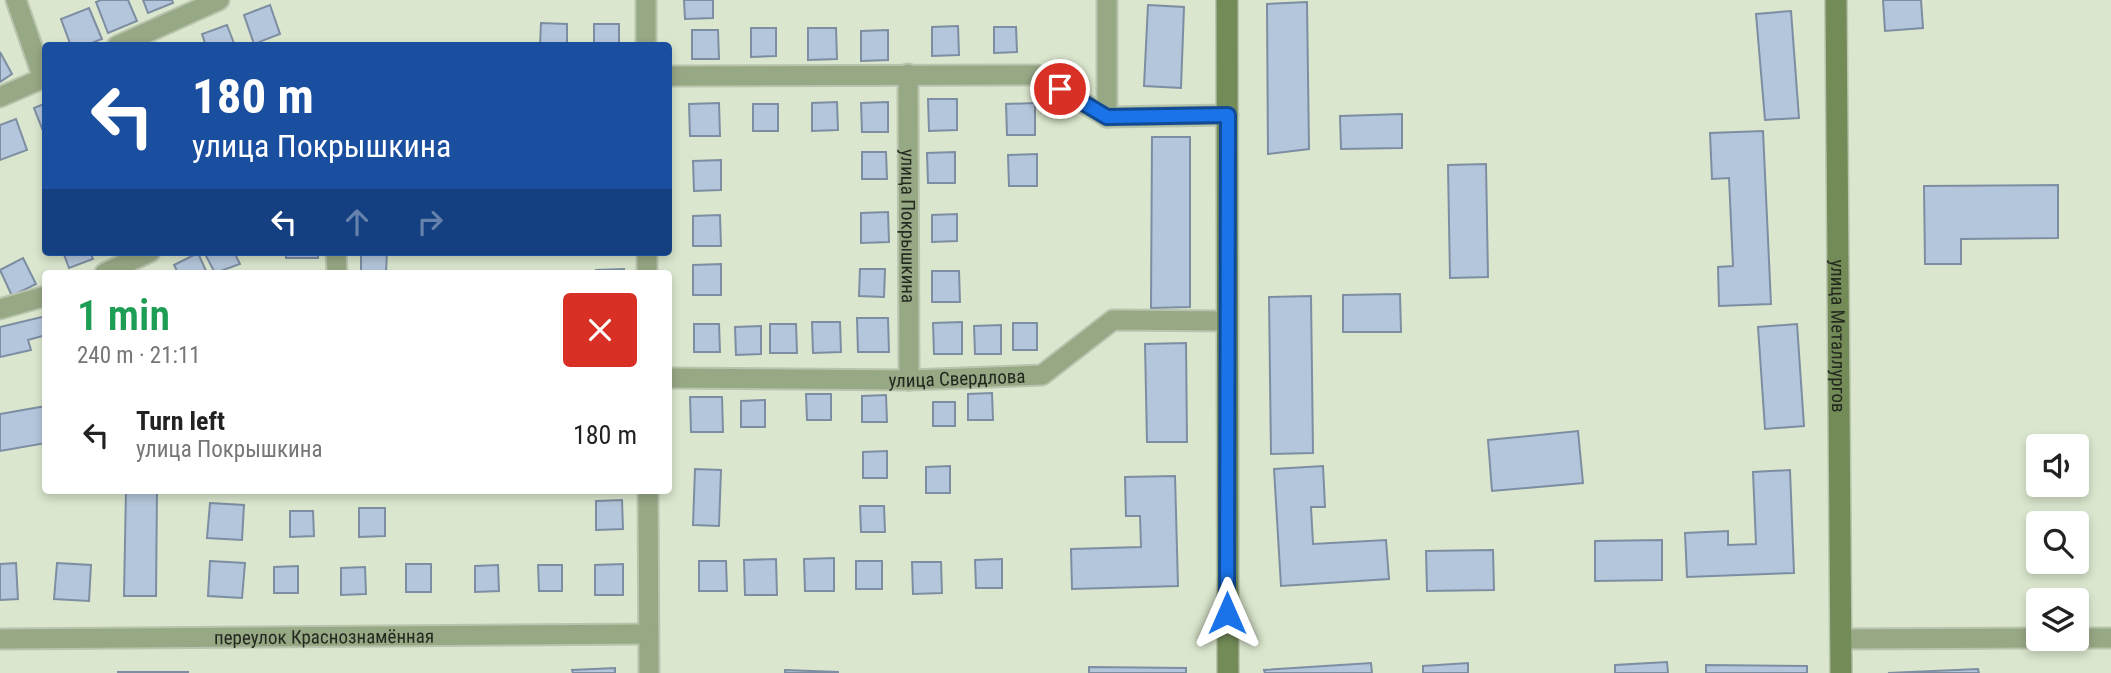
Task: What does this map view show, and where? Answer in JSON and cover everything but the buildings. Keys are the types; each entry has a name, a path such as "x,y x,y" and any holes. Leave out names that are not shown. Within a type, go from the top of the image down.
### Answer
{"main road":[{"path":"1227,0 1228,673"},
{"name":"улица Металлургов","path":"1836,0 1841,673"}],"street":[{"path":"16,0 42,72"},
{"path":"126,42 219,0"},
{"path":"646,0 646,42"},
{"path":"1107,0 1107,117"},
{"name":"улица Покрышкина","path":"908,75 909,380"},
{"path":"672,76 1037,75 1107,117 1228,115"},
{"path":"0,97 42,79"},
{"path":"111,270 141,256"},
{"path":"0,309 42,297"},
{"name":"улица Свердлова","path":"672,378 909,380 1042,375 1113,320 1227,321"},
{"path":"648,494 649,673"},
{"name":"переулок Краснознамённая","path":"0,639 648,634"},
{"path":"1841,639 2026,638"},
{"path":"2089,638 2111,638"}],"route":[{"path":"1060,89 1107,117 1228,115 1227,613"}]}
